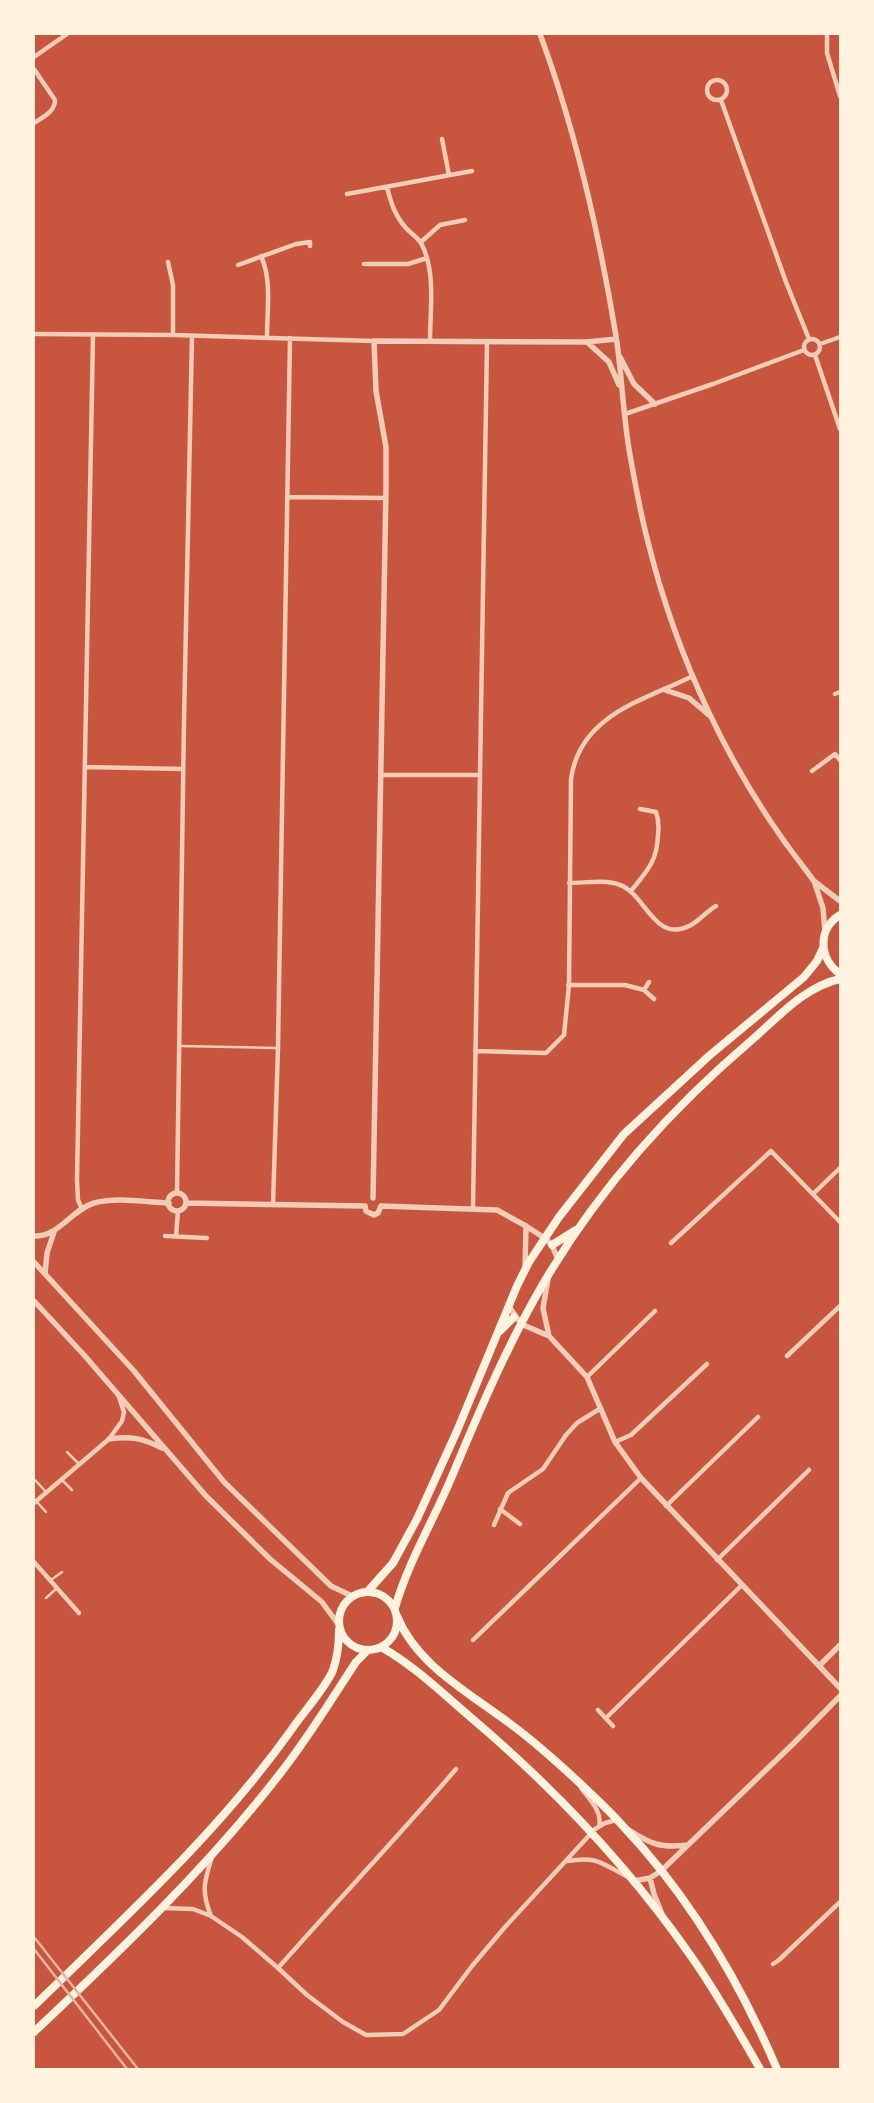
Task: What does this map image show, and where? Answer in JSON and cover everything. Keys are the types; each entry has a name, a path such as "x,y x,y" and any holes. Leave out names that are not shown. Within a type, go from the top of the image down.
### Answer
{"highway":[{"path":"34,2006 151,1894 223,1817 258,1776 332,1673 339,1651 341,1608 352,1596 368,1591 386,1574 403,1546 457,1431 527,1261 546,1239 586,1182 624,1134 710,1055 799,981 817,961 823,948 825,932 829,924 840,915"},
{"path":"823,948 825,958 840,974"},
{"path":"339,1627 350,1645 368,1650 381,1647 394,1634 396,1612 404,1580 430,1526 500,1365 521,1324 539,1298 550,1273 601,1197 654,1133 720,1067 810,992 840,979"},
{"path":"552,1245 579,1228"},
{"path":"496,1336 514,1316"},
{"path":"368,1591 384,1596 396,1612 404,1633 437,1669 530,1740 620,1822 661,1870 706,1932 740,1988 777,2069"},
{"path":"381,1647 399,1657 428,1681 532,1772 592,1833 656,1906 719,1999 760,2069"},
{"path":"34,2032 164,1908 239,1825 281,1773 356,1662 368,1650"}],"street":[{"path":"34,58 67,34"},
{"path":"540,34 559,86 572,131 602,258 616,339 630,454 647,539 664,597 693,676 734,762 790,851 814,881 840,901"},
{"path":"827,34 827,53 840,96"},
{"path":"34,69 55,100 52,111 34,123"},
{"path":"714,80 722,81 727,86 726,96 721,100 714,100 707,93 707,87 714,80"},
{"path":"721,100 786,282 809,339"},
{"path":"442,139 449,176"},
{"path":"347,194 472,171"},
{"path":"387,187 392,207 398,218 421,242 427,258 430,274 430,340"},
{"path":"421,242 440,225 465,220"},
{"path":"238,265 296,244 310,242 310,246"},
{"path":"261,256 267,278 267,336"},
{"path":"364,264 408,264 427,258"},
{"path":"168,262 173,285 173,335"},
{"path":"34,334 267,336 374,341 487,342 587,342 616,339"},
{"path":"82,1209 78,1200 78,1180 93,335"},
{"path":"178,1193 183,769 192,336"},
{"path":"820,344 840,337"},
{"path":"273,1204 278,1048 290,338"},
{"path":"809,339 817,340 820,344"},
{"path":"804,350 804,345 809,339"},
{"path":"373,1198 386,498 386,447 376,391 374,341"},
{"path":"473,1208 487,342"},
{"path":"587,342 609,362 622,394"},
{"path":"815,355 820,349 820,344"},
{"path":"617,350 630,378 655,404"},
{"path":"804,350 810,355 815,355"},
{"path":"625,414 804,350"},
{"path":"815,355 840,429"},
{"path":"288,497 386,498"},
{"path":"475,1051 546,1052 564,1035 568,985 571,780 578,754 587,737 598,725 616,713 693,676"},
{"path":"665,690 689,698 712,717"},
{"path":"812,771 836,754 840,760"},
{"path":"86,767 183,769"},
{"path":"382,775 480,775"},
{"path":"631,891 645,873 658,851 659,819 656,812 640,809"},
{"path":"814,881 823,908 825,932"},
{"path":"569,883 609,883 620,885 631,891 657,922 668,928 680,928 692,924 716,906"},
{"path":"644,990 649,982"},
{"path":"568,985 625,985 644,990 654,999"},
{"path":"671,1242 771,1151 840,1222"},
{"path":"813,1194 840,1168"},
{"path":"178,1193 185,1198 186,1203 182,1210 178,1211 170,1208 169,1203 172,1195 178,1193"},
{"path":"373,1198 380,1201 381,1206 378,1213 374,1215 366,1212 365,1206 366,1201 373,1198"},
{"path":"45,1274 47,1252 54,1232 82,1209 106,1201 169,1203"},
{"path":"186,1203 365,1206"},
{"path":"381,1206 497,1210 546,1239 552,1245 558,1260"},
{"path":"176,1236 178,1211"},
{"path":"526,1226 527,1261"},
{"path":"34,1236 54,1232"},
{"path":"165,1236 207,1238"},
{"path":"34,1262 134,1370 224,1482 331,1586 352,1596"},
{"path":"539,1298 549,1336"},
{"path":"34,1301 206,1496 281,1568 322,1602 339,1627"},
{"path":"508,1305 521,1324 549,1336 587,1377 615,1442 641,1478 840,1688"},
{"path":"787,1356 840,1306"},
{"path":"587,1377 655,1311"},
{"path":"615,1442 631,1435 707,1364"},
{"path":"35,1502 109,1439 122,1421 124,1412 119,1396"},
{"path":"494,1525 508,1493 543,1469 566,1435 577,1423 601,1408"},
{"path":"666,1506 758,1417"},
{"path":"109,1439 129,1436 146,1440 164,1449"},
{"path":"717,1560 809,1470"},
{"path":"473,1640 641,1478"},
{"path":"500,1509 520,1524"},
{"path":"34,1562 78,1613"},
{"path":"606,1718 742,1586"},
{"path":"819,1666 840,1645"},
{"path":"567,1860 582,1858 598,1860 632,1880 650,1878 688,1845 840,1696"},
{"path":"598,1710 613,1726"},
{"path":"278,1968 323,1916 399,1835 456,1769"},
{"path":"164,1908 193,1909 211,1916 242,1937 307,1995 343,2022 366,2035 403,2034 439,2010 476,1962 599,1826 601,1820 597,1810 575,1780"},
{"path":"599,1826 620,1822 656,1845 668,1847 688,1845"},
{"path":"211,1916 204,1899 204,1882 213,1853"},
{"path":"650,1878 656,1906"},
{"path":"773,1964 840,1902"}],"lane":[{"path":"180,1046 278,1048"},
{"path":"68,1452 79,1464"},
{"path":"35,1480 46,1492"},
{"path":"62,1480 72,1490"},
{"path":"35,1502 46,1512"},
{"path":"50,1581 62,1572"},
{"path":"46,1598 56,1589"}],"railway":[{"path":"34,1937 138,2069"},
{"path":"34,1949 127,2069"}]}
